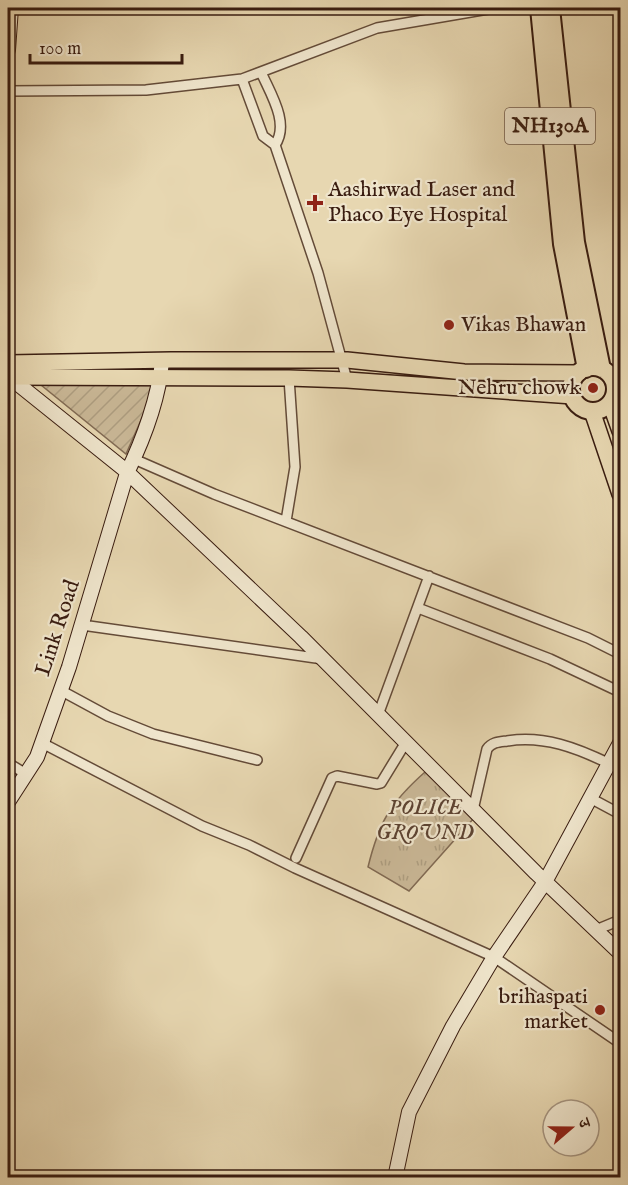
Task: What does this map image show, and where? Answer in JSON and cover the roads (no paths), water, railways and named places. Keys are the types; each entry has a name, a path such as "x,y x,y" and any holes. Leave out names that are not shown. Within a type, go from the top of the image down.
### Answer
{"highway":[{"name":"NH130A","path":"539,8 562,244 599,373"},
{"name":"NH130A","path":"551,8 576,242 599,373"},
{"name":"NH130A","path":"573,396 574,380 599,373 614,381 614,400"},
{"path":"573,396 577,404 592,411 602,409 614,400"}],"main road":[{"path":"8,363 343,360 464,372 599,373"},
{"path":"8,377 289,378 573,396"},
{"path":"614,400 621,431"},
{"path":"592,411 621,494"}],"street":[{"path":"8,50 12,8"},
{"path":"8,91 146,90 242,79 376,28 494,8"},
{"path":"261,72 281,126 280,138 275,145"},
{"path":"242,79 263,136 275,145 318,273 347,380"},
{"name":"Link Road","path":"8,802 37,757 60,690 82,625 127,473 134,459 157,377 158,361"},
{"path":"8,377 127,473 323,659 545,882 621,953"},
{"path":"286,521 295,467 289,378"},
{"path":"134,459 214,494 588,638 621,654"},
{"path":"378,715 429,576"},
{"path":"418,608 550,659 621,692"},
{"path":"82,625 323,659"},
{"path":"60,690 108,716 153,734 257,760"},
{"path":"473,810 487,749 494,743 517,739 557,742 610,764"},
{"path":"42,742 202,826 249,845 494,957 621,1043"},
{"path":"296,858 332,778 337,776 381,783 405,742"},
{"path":"395,1178 409,1112 453,1026 494,957 545,882 621,743"},
{"path":"8,763 26,774"},
{"path":"592,798 621,814"},
{"path":"596,930 621,920"}],"place":[{"name":"Aashirwad Laser and Phaco Eye Hospital","path":"315,203"},
{"name":"Vikas Bhawan","path":"449,325"},
{"name":"Nehru chowk","path":"593,388"},
{"name":"brihaspati market","path":"600,1010"}],"park label":[{"name":"POLICE GROUND","path":"425,820"}]}
